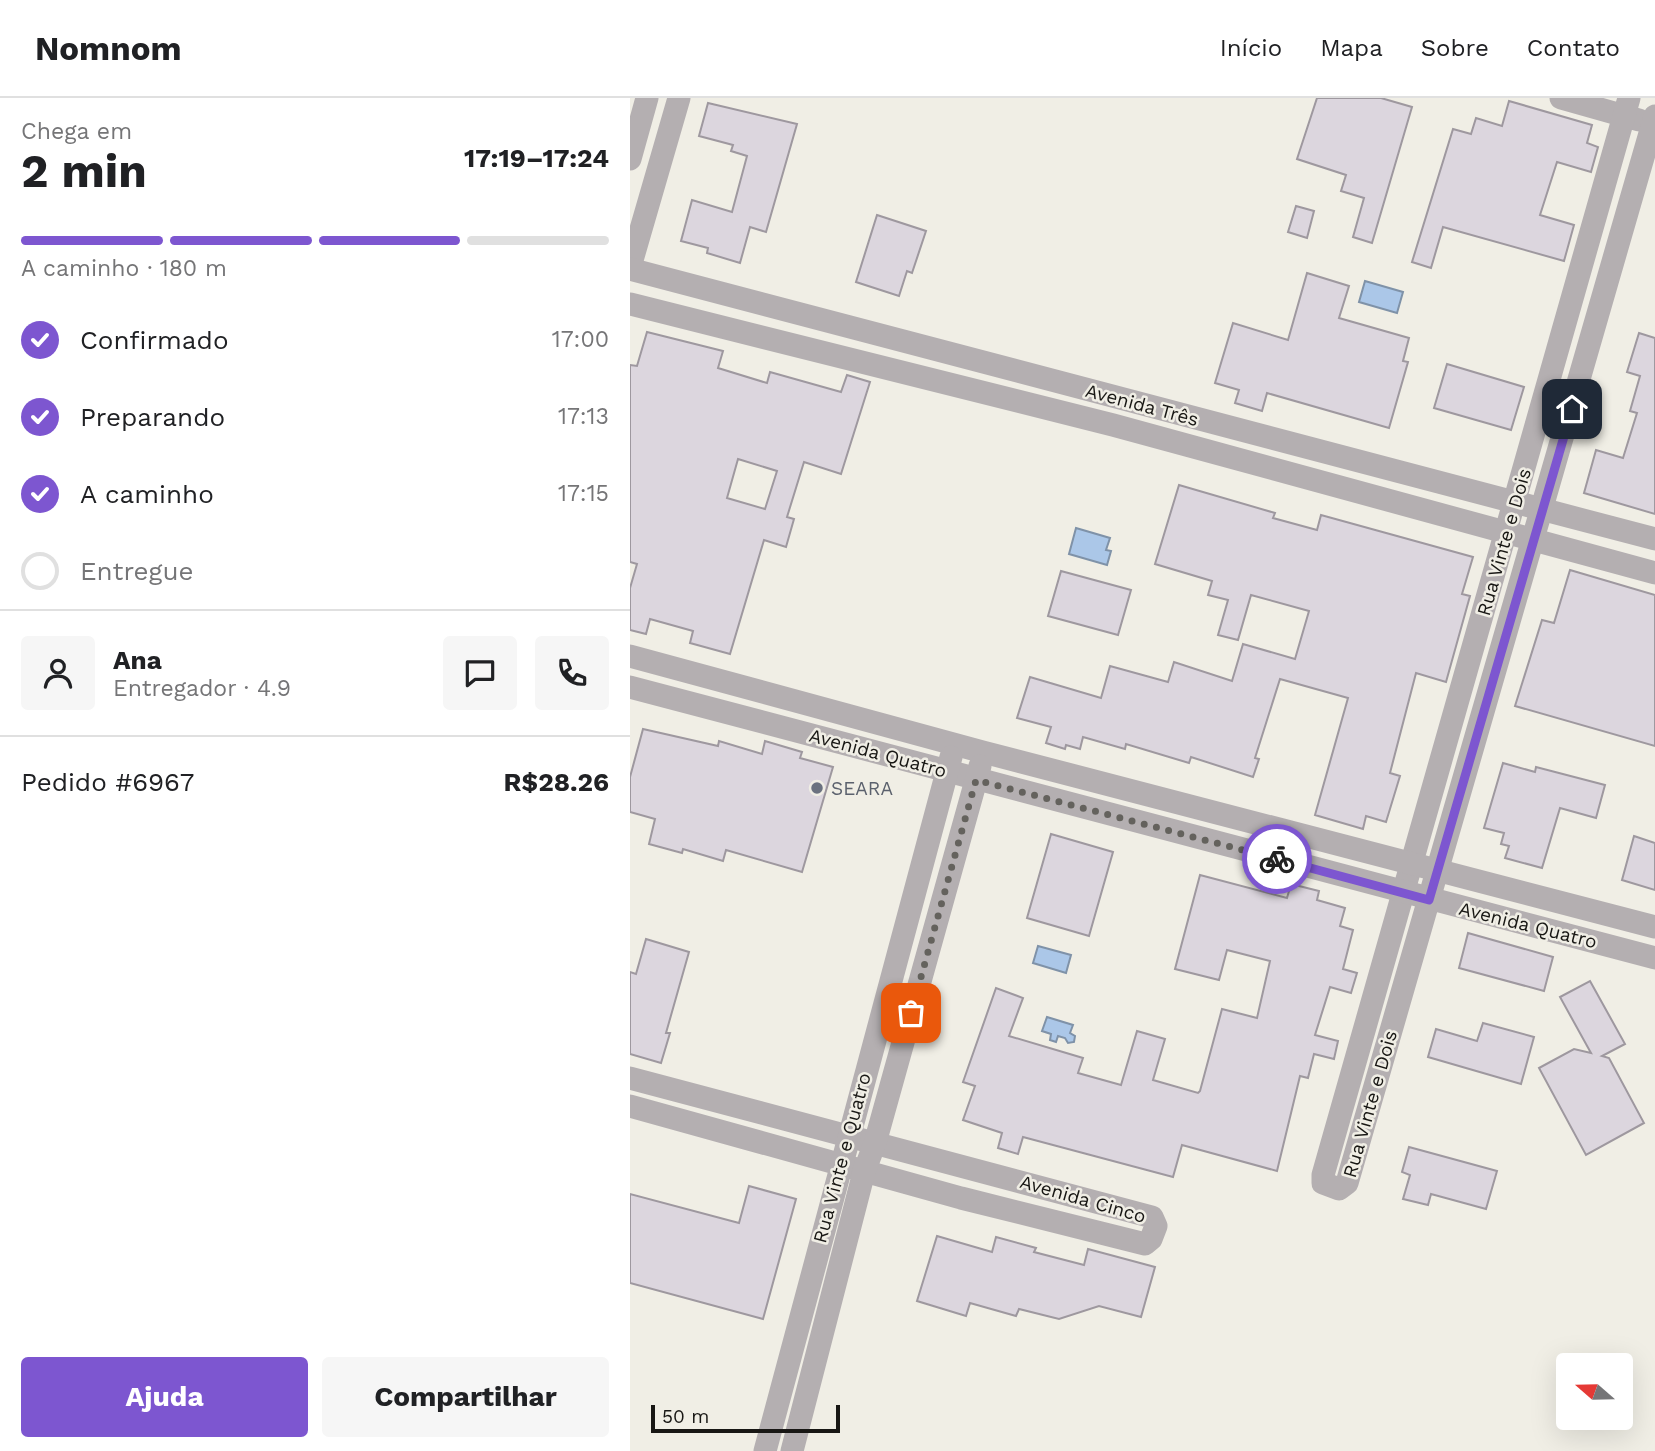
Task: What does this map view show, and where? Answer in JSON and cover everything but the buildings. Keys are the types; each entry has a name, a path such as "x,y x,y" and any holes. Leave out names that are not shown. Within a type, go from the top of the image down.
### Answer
{"street":[{"path":"630,159 647,98"},
{"path":"630,268 679,98"},
{"path":"1561,98 1627,107 1654,121"},
{"name":"Rua Vinte e Dois","path":"1627,107 1323,1175 1323,1183 1339,1189 1347,1183 1654,121"},
{"name":"Avenida Três","path":"630,268 1655,539"},
{"name":"Avenida Três","path":"630,304 1113,425 1655,573"},
{"name":"Avenida Quatro","path":"630,656 984,752 1655,927"},
{"name":"Avenida Quatro","path":"630,687 1655,958"},
{"name":"Rua Vinte e Quatro","path":"765,1451 954,744"},
{"name":"Rua Vinte e Quatro","path":"792,1451 864,1172 876,1143 984,752"},
{"name":"Avenida Cinco","path":"630,1078 1152,1217 1156,1222 1153,1236 1145,1244 841,1166 630,1106"}],"water":[{"path":"1365,281 1403,292 1397,313 1359,302"},
{"path":"1076,528 1110,538 1106,550 1111,551 1107,565 1069,554"},
{"path":"1038,946 1071,955 1066,973 1033,963"},
{"path":"1047,1017 1073,1025 1070,1033 1075,1036 1074,1042 1068,1043 1065,1038 1058,1036 1056,1042 1050,1040 1051,1034 1042,1031"}],"way so far":[{"path":"911,1013 976,780 1277,859"}],"place":[{"name":"SEARA","path":"817,788"}],"route":[{"path":"1277,859 1429,900 1572,409"}]}
